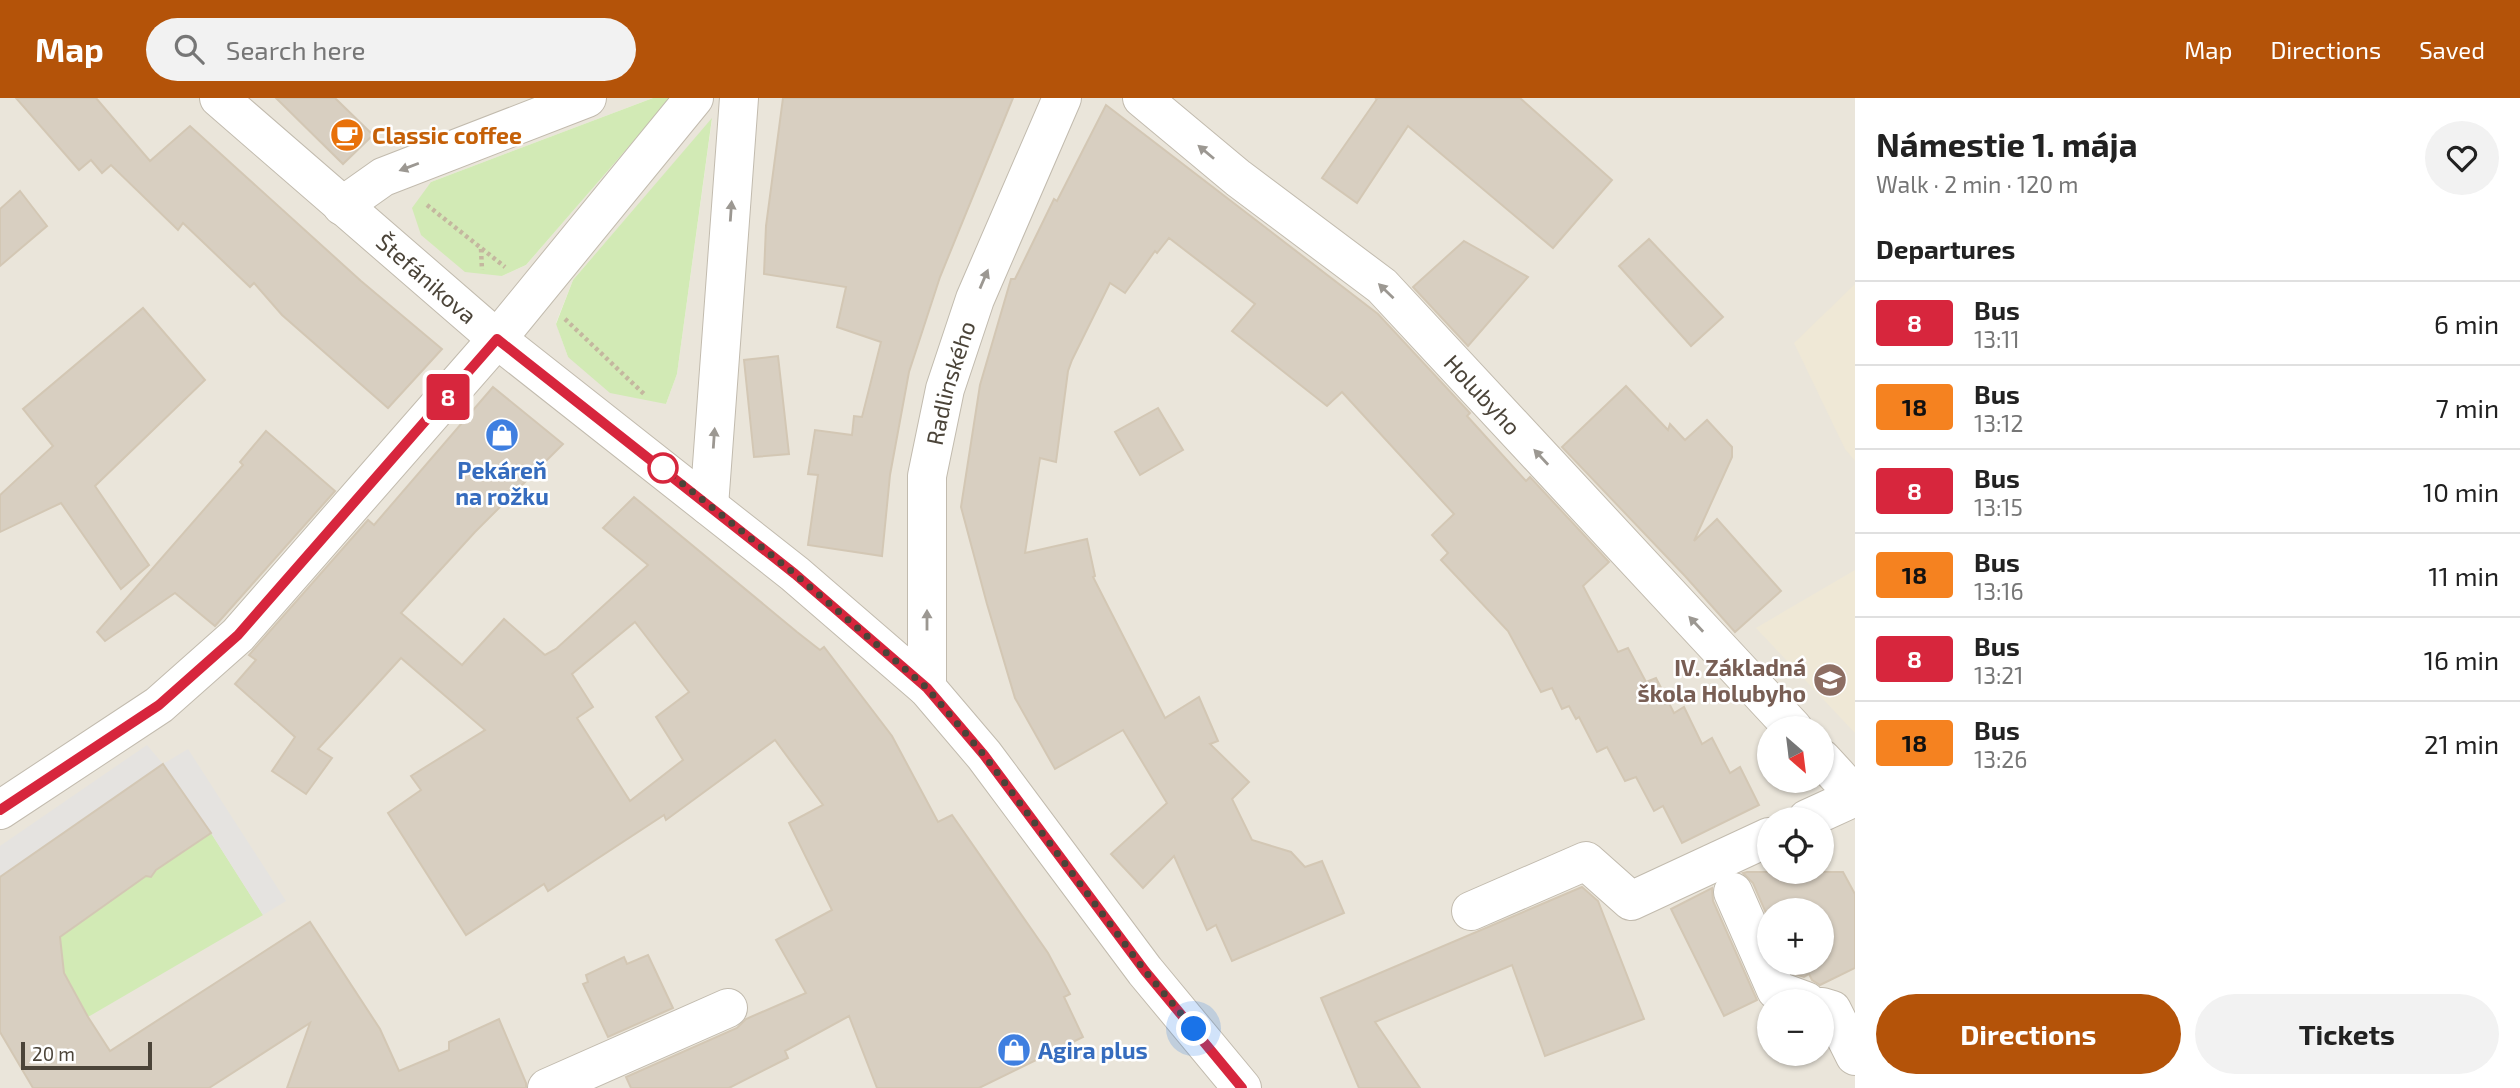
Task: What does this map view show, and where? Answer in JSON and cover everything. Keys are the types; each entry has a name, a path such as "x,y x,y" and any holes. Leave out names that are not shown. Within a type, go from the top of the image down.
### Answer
{"street":[{"name":"Štefánikova","path":"219,98 497,339 795,574 927,688 984,755 1145,971 1242,1088"},
{"path":"342,206 383,177 587,98"},
{"path":"0,810 159,705 238,635 497,339 694,98"},
{"path":"709,506 739,98"},
{"name":"Radlinského","path":"927,688 928,475 945,389 975,299 1062,98"},
{"name":"Holubyho","path":"1142,98 1238,178 1382,286 1782,716"},
{"path":"1832,807 1855,796 1834,773"},
{"path":"1471,911 1586,861 1631,901 1757,842"},
{"path":"1733,892 1776,989"},
{"path":"547,1088 728,1008"},
{"path":"1834,1014 1855,1056"}],"path":[{"path":"430,198 426,205 505,268"},
{"path":"481,249 482,278"},
{"path":"565,318 644,394"}],"shaded area":[{"path":"0,98 653,98 431,182 502,276 526,265 671,98 1855,98 1855,1088 0,1088","holes":["712,119 677,374 666,404 568,357 556,323 573,280"]},
{"path":"1855,284 1855,461 1845,449 1794,343"},
{"name":"IV. Základná škola Holubyho","path":"1855,570 1855,733 1756,628"},
{"path":"147,745 163,764 0,877 0,846"},
{"path":"188,749 286,901 263,915 163,764"}],"green space":[{"path":"653,98 671,98 526,265 502,276 465,272 421,235 412,208 431,182"},
{"path":"712,118 677,374 666,404 610,393 568,357 556,324 573,280"},
{"path":"211,833 263,915 88,1017 45,985 51,943 124,892 134,874 151,877 158,868"}],"building":[{"path":"16,98 96,98 150,161 190,126 361,281 442,349 388,408 282,315 254,283 250,287 183,223 178,230 111,165 102,173 91,160 79,170"},
{"path":"276,98 335,98 373,135 343,164"},
{"path":"783,98 1013,98 940,277 909,372 890,475 882,556 808,545 818,475 808,474 815,430 852,435 854,416 862,417 881,342 837,327 846,287 764,274 766,226"},
{"path":"1375,98 1520,98 1612,180 1553,248 1408,126 1357,203 1322,178 1377,99"},
{"path":"1106,105 1378,314 1470,413 1467,416 1526,481 1530,477 1609,562 1583,586 1618,652 1628,648 1646,682 1656,678 1674,713 1684,707 1702,744 1712,738 1730,773 1740,767 1759,805 1682,843 1663,806 1654,811 1636,777 1625,781 1607,747 1597,752 1579,717 1576,719 1569,706 1562,709 1552,688 1541,692 1508,631 1441,560 1448,553 1432,535 1454,514 1342,392 1327,406 1232,331 1255,304 1169,238 1157,253 1155,251 1125,293 1110,283 1072,360 1068,371 1056,462 1040,458 1025,553 1087,539 1095,576 1093,577 1165,718 1199,697 1218,741 1210,744 1249,782 1232,799 1252,840 1291,852 1305,867 1322,861 1344,913 1232,961 1216,925 1207,930 1174,856 1143,888 1111,854 1167,803 1123,730 1055,769 1015,698 961,507 980,385 1011,279 1015,279 1054,199 1057,201"},
{"path":"20,191 47,226 0,266 0,209"},
{"path":"1649,239 1723,317 1691,346 1619,266"},
{"path":"1464,241 1528,277 1468,346 1413,287"},
{"path":"143,308 205,380 95,486 149,565 121,589 61,503 0,532 0,495 53,446 23,409"},
{"path":"778,356 789,454 754,457 744,360"},
{"path":"1626,386 1668,430 1670,424 1685,440 1707,420 1732,447 1732,457 1694,541 1717,519 1781,591 1735,632 1562,447"},
{"path":"493,387 563,444 475,532 401,613 462,665 504,619 545,655 556,649 648,565 603,528 634,497 797,632 820,650 824,647 892,736 938,822 952,815 1048,953 1070,994 1064,997 1083,1037 979,1088 877,1088 849,1016 785,1051 788,1058 729,1088 631,1088 626,1077 737,1028 746,1019 806,993 776,940 832,910 789,823 823,805 775,740 666,820 664,815 548,891 544,884 466,935 388,813 421,790 411,776 485,730 401,658 318,749 332,758 306,794 272,771 295,737 235,684 256,660 249,655 368,520 374,525","holes":["635,622 689,692 656,717 683,760 630,801 577,718 593,707 572,674"]},
{"path":"1158,408 1183,450 1140,475 1115,432"},
{"path":"266,431 335,491 215,626 175,593 105,641 97,632 243,465 240,462"},
{"path":"163,764 211,833 156,870 151,877 146,876 60,937 64,973 110,1051 310,922 380,1029 399,1071 449,1050 449,1042 499,1019 526,1088 287,1088 310,1023 209,1088 33,1088 0,1032 0,877"},
{"path":"1757,872 1757,884 1834,884 1834,872 1843,872 1855,894 1855,968 1820,985 1810,975 1834,975 1834,898 1759,898 1753,883 1743,873"},
{"path":"1582,887 1598,901 1644,1019 1545,1056 1512,965 1375,1022 1420,1088 1359,1088 1321,998"},
{"path":"1712,888 1713,901 1757,1000 1724,1016 1671,909"},
{"path":"648,955 673,1008 608,1037 583,984 588,982 586,975 624,957 627,964"}],"bus line":[{"name":"8","path":"0,810 159,705 238,635 497,339 795,574 927,688 984,755 1145,971 1242,1088"}],"place":[{"name":"Classic coffee","path":"347,135"},
{"name":"Pekáreň na rožku","path":"502,435"},
{"name":"IV. Základná škola Holubyho","path":"1830,680"},
{"name":"Agira plus","path":"1014,1050"}],"route":[{"path":"663,468 795,574 927,688 984,755 1145,971 1194,1029"}]}
